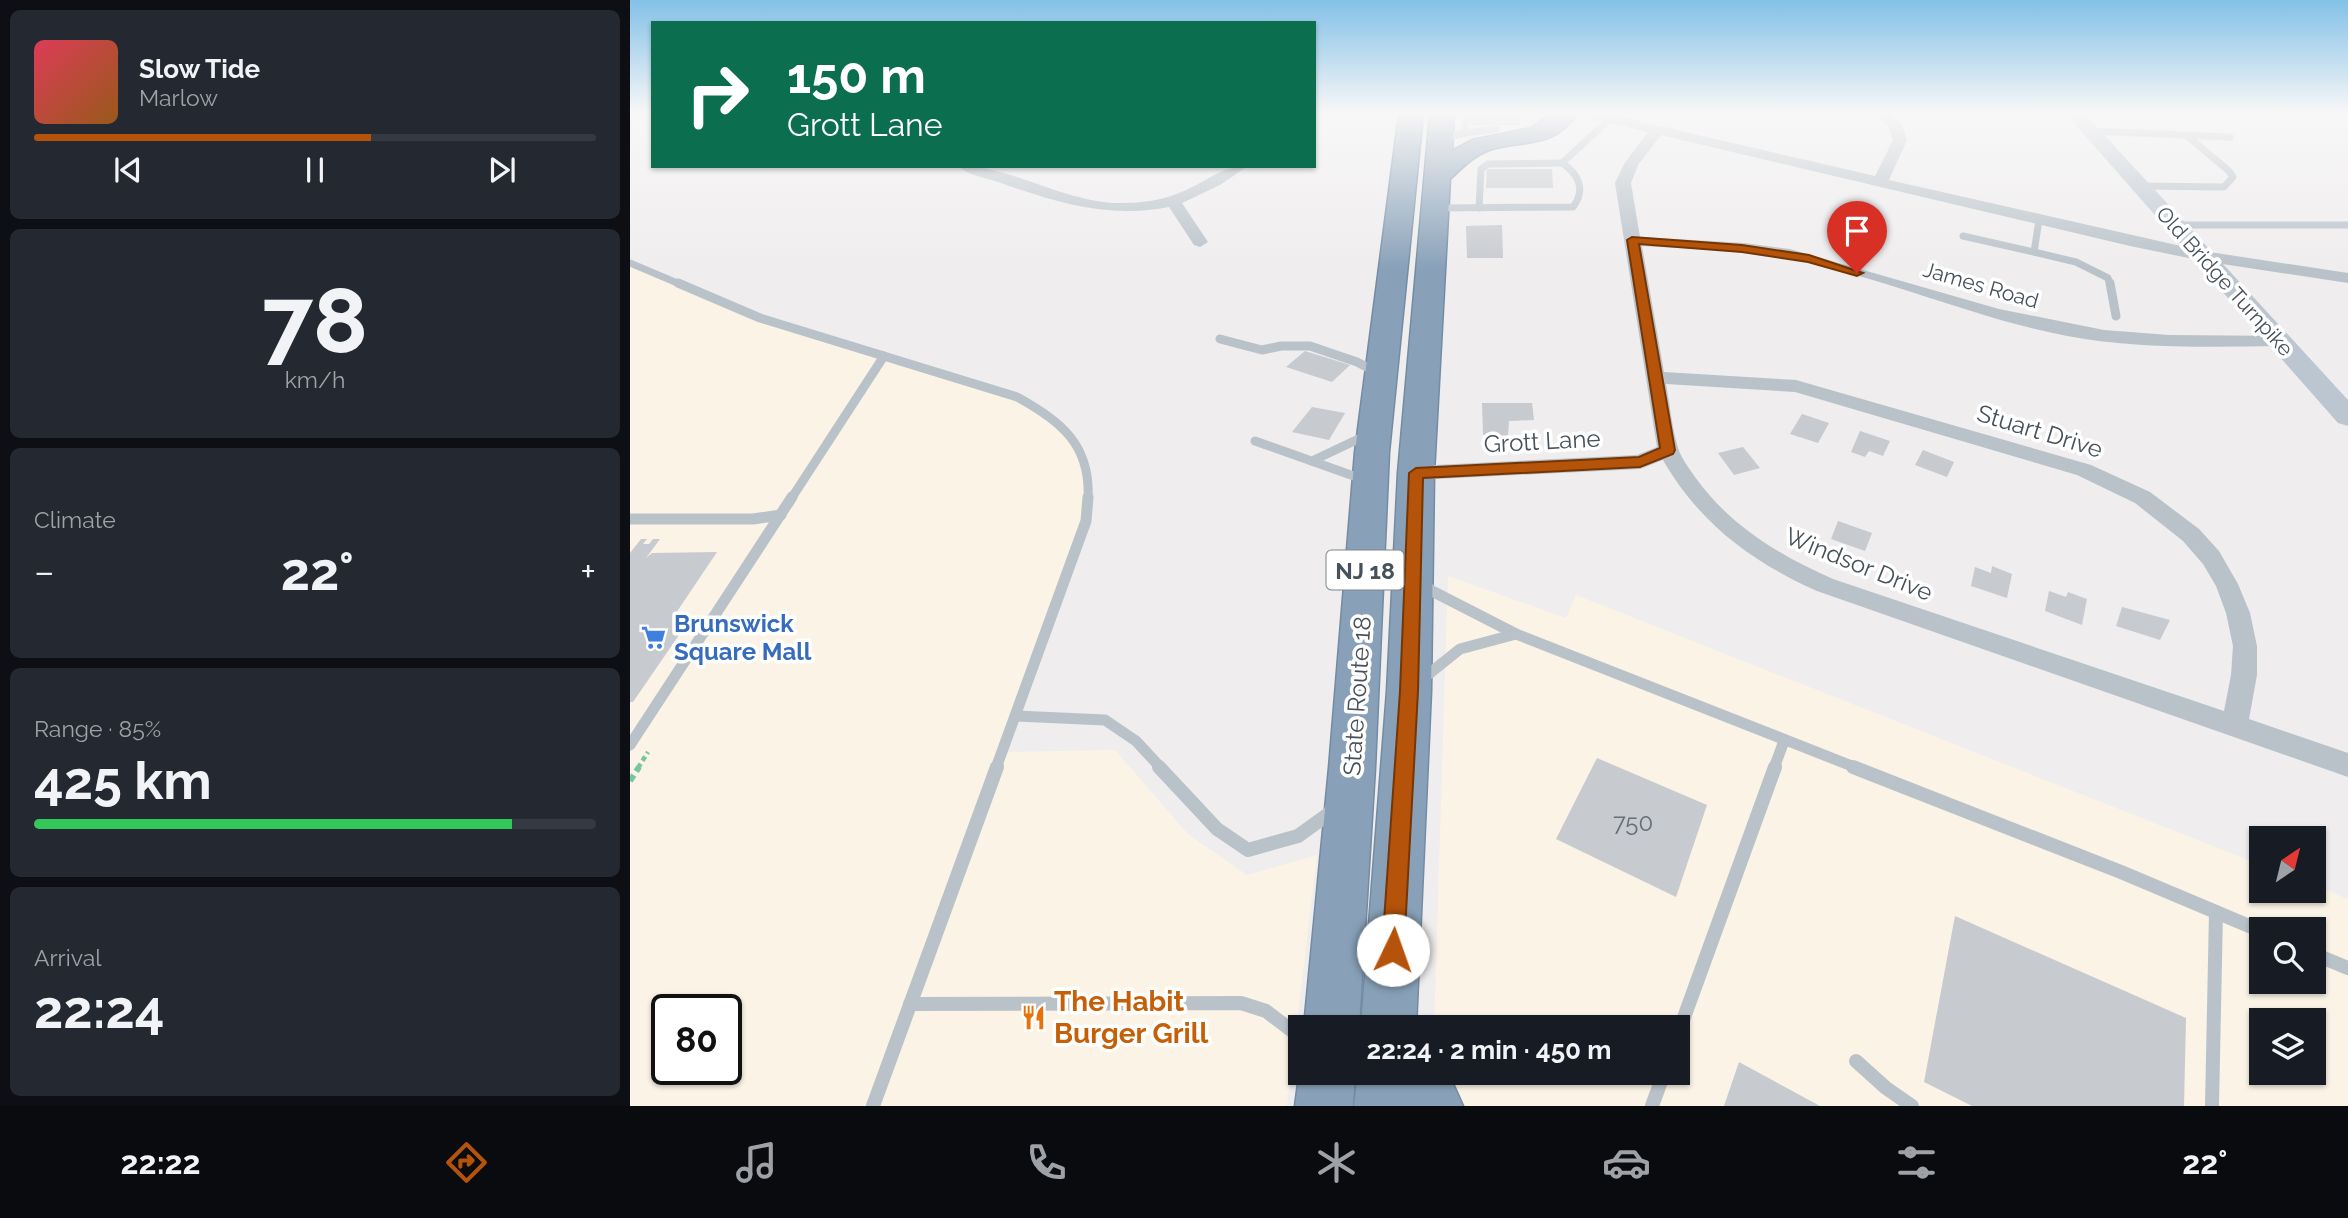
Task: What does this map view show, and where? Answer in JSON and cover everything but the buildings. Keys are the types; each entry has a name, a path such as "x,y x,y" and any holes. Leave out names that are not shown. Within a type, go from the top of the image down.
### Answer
{"highway":[{"name":"State Route 18","path":"1332,1015 1375,432 1405,166"},
{"name":"State Route 18","path":"1389,1015 1409,691 1416,473 1439,166"},
{"path":"1438,174 1449,166"},
{"path":"1324,1106 1326,1085"},
{"path":"1383,1106 1384,1085"},
{"path":"1419,1085 1434,1106"}],"street":[{"name":"Windsor Drive","path":"1630,166 1622,183 1668,450 1689,488 1718,520 1757,550 1805,576 2348,765"},
{"path":"1810,166 2203,256 2348,278"},
{"path":"1880,182 1888,166"},
{"name":"Old Bridge Turnpike","path":"2121,166 2348,417"},
{"path":"972,168 1103,208 1138,207 1173,200 1237,168"},
{"path":"1173,200 1200,242"},
{"name":"James Road","path":"1632,240 1742,248 1809,258 2027,323 2102,336 2164,343 2278,340"},
{"name":"Stuart Drive","path":"1655,377 1796,386 2084,470 2151,500 2203,548 2220,570 2236,603 2246,649 2235,726"},
{"name":"Grott Lane","path":"1416,473 1640,462 1668,450"}],"lane":[{"path":"1444,166 1438,174 1479,208 1573,207 1579,200 1581,183 1575,170 1567,166"},
{"path":"1479,208 1481,169 1486,166"},
{"path":"2140,186 2224,187 2233,177 2223,166"},
{"path":"2034,252 2039,220"},
{"path":"2175,225 2348,225"},
{"path":"1963,236 2076,262 2108,278 2116,316"},
{"path":"630,263 740,311 1017,397 1060,426 1087,464 1086,521 873,1106"},
{"path":"1220,339 1262,350 1281,346 1310,346 1357,362 1381,375"},
{"path":"630,745 884,356"},
{"path":"1312,461 1375,432"},
{"path":"1255,441 1371,482"},
{"path":"630,519 753,519 781,515"},
{"path":"1414,575 1432,591 1516,634 2121,872 2249,927"},
{"path":"1409,691 1460,649 1516,634"},
{"path":"1016,716 1105,720 1136,741 1217,829 1248,850 1298,836 1330,813 1352,768"},
{"path":"1685,1015 1784,741"},
{"path":"2212,1106 2216,912"},
{"path":"2326,959 2348,968"},
{"path":"910,1004 1241,1003 1266,1012 1288,1028"},
{"path":"1856,1061 1913,1106"},
{"path":"1652,1106 1660,1085"}],"shaded area":[{"path":"630,263 740,311 1017,397 1060,426 1087,464 1088,511 1005,752 1115,750 1188,834 1247,875 1317,855 1298,1015 1288,1015 1290,1085 1287,1106 630,1106"},
{"path":"1448,576 1566,618 1576,595 2249,860 2249,903 2326,903 2326,890 2348,899 2348,1106 1431,1106 1432,1085 1690,1085 1690,1015 1434,1015"}],"place":[{"name":"Brunswick Square Mall","path":"654,637"},
{"name":"The Habit Burger Grill","path":"1034,1017"}],"route":[{"path":"1393,950 1409,691 1416,473 1640,462 1668,450 1632,240 1742,248 1809,258 1857,273"}]}
